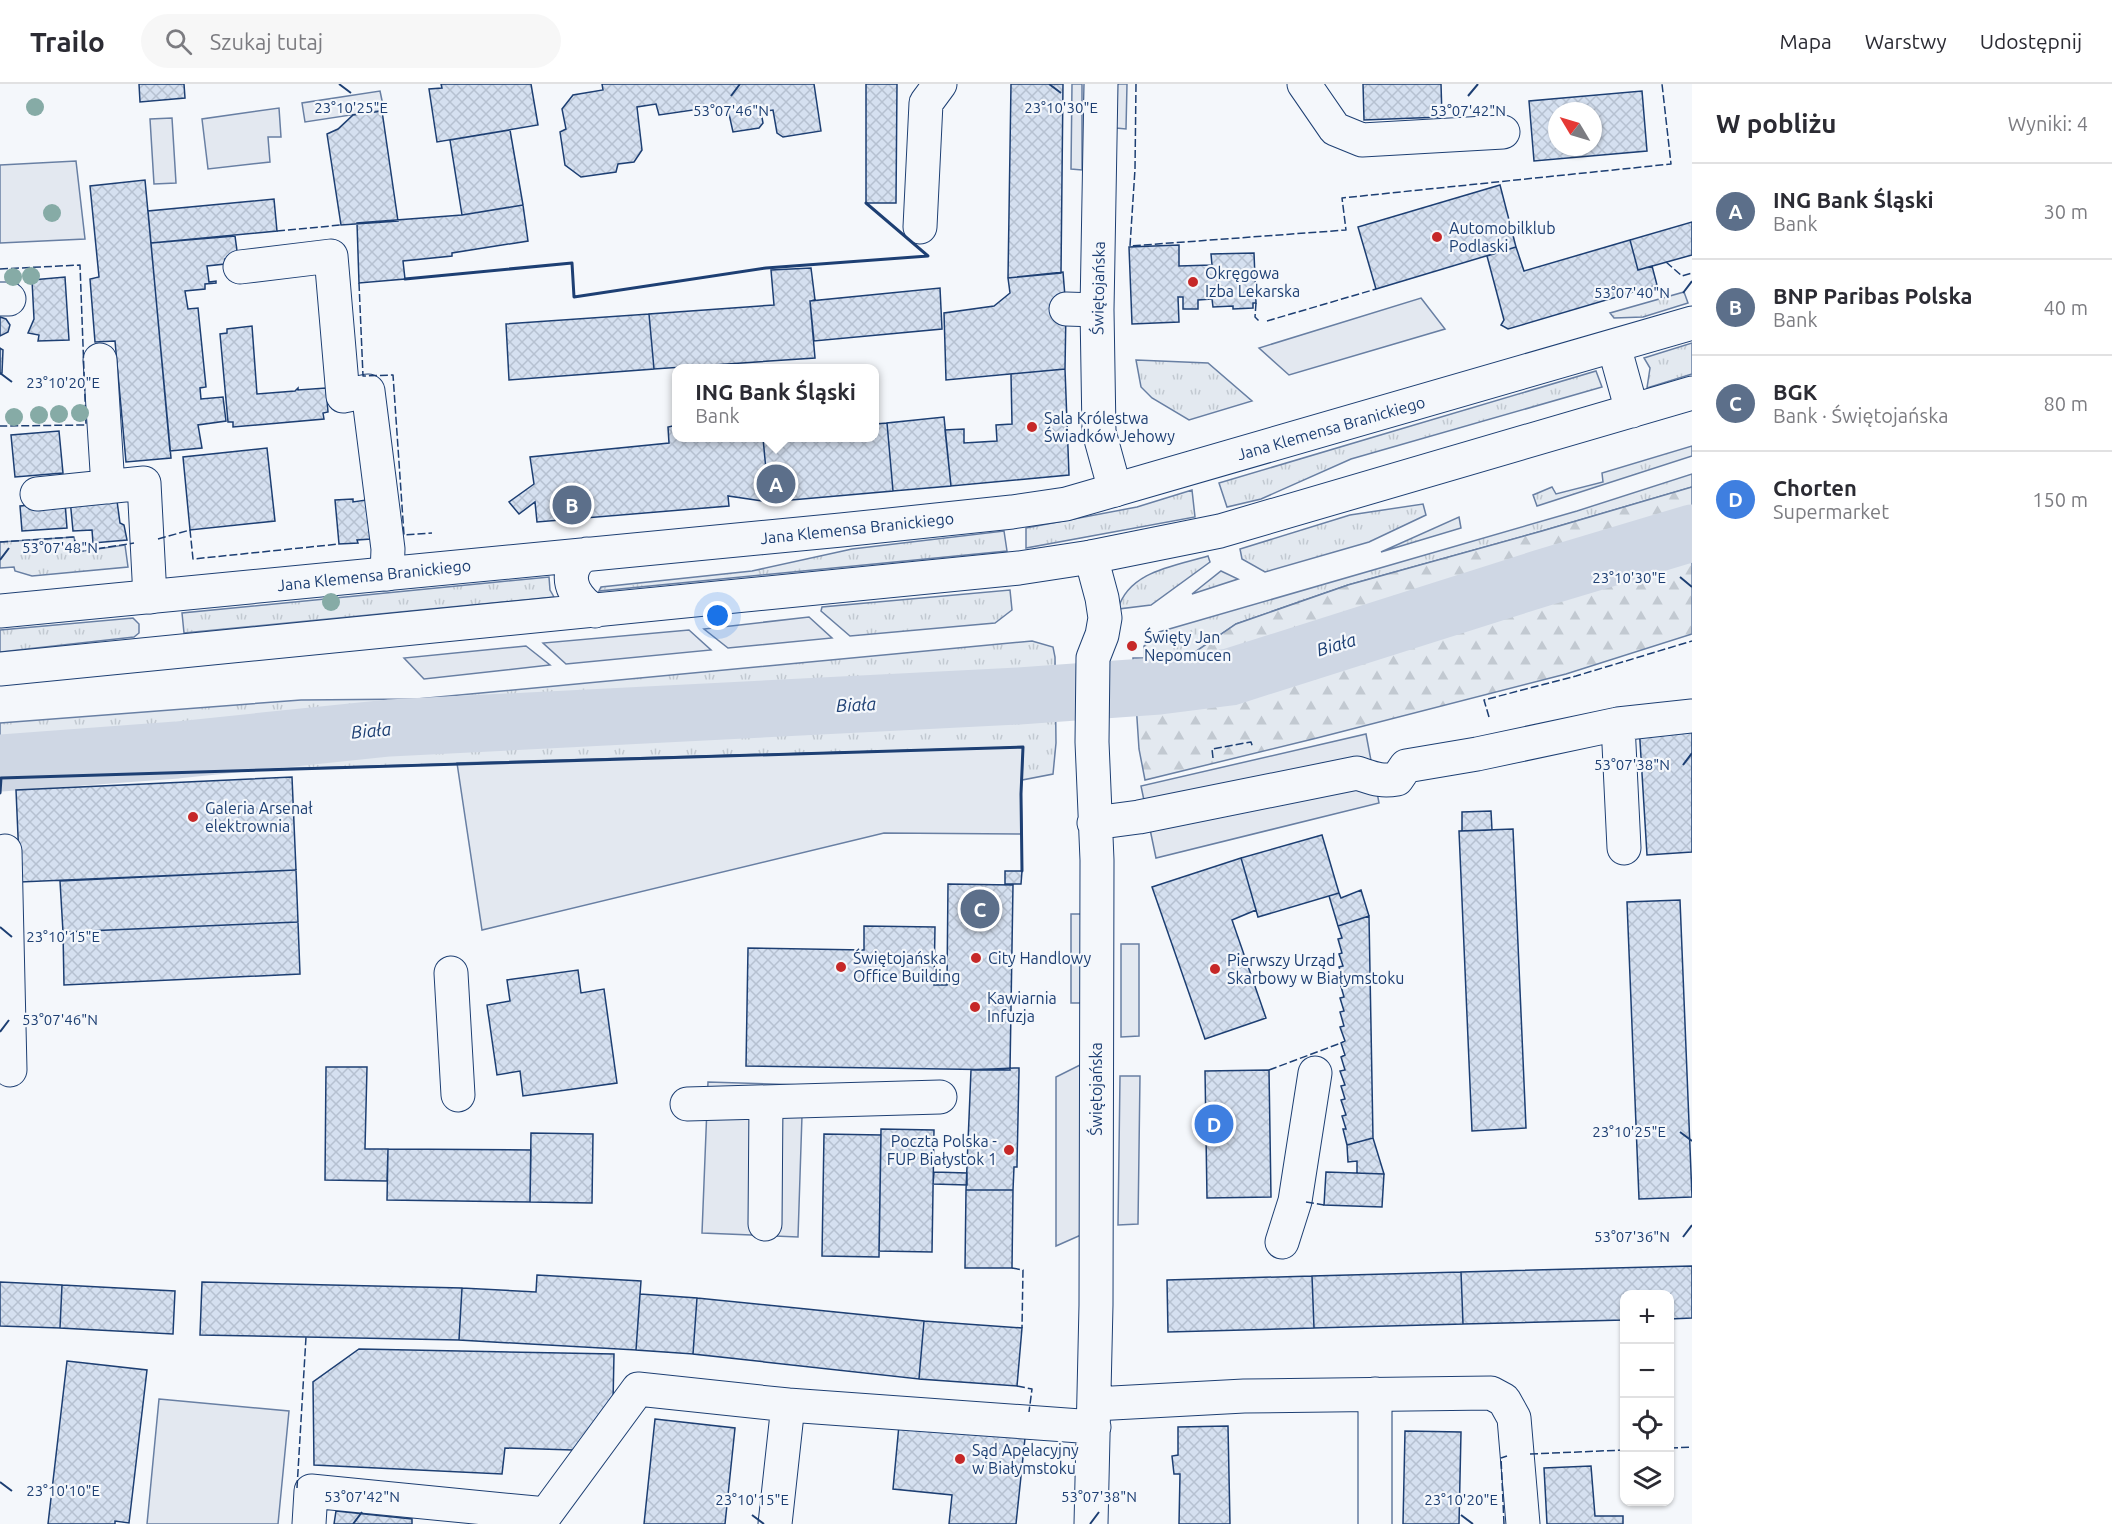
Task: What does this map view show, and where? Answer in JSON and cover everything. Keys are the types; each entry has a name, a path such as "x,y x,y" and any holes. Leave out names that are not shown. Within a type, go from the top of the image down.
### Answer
{"main road":[{"path":"920,227 926,103 940,84"},
{"name":"Świętojańska","path":"1101,84 1081,310 1099,432 1115,490"},
{"path":"1304,84 1335,129 1362,140 1503,132"},
{"path":"240,267 331,256 343,396 368,391 388,549 387,574"},
{"name":"Jana Klemensa Branickiego","path":"0,611 841,530 1066,504 1692,323"},
{"path":"1614,346 1632,411"},
{"path":"100,360 108,487"},
{"path":"0,669 1019,568 1091,557 1220,531 1692,393"},
{"path":"37,494 144,483 150,597"},
{"path":"587,554 576,563 572,574 573,586 577,596 595,611"},
{"name":"Świętojańska","path":"1090,1523 1094,1416 1097,860 1092,742 1093,658 1084,638 1081,621 1091,557"},
{"path":"1094,823 1139,817 1357,773 1381,781 1397,779 1406,766 1484,742 1618,724 1692,717"},
{"path":"1618,724 1624,848"},
{"path":"5,851 10,1070"},
{"path":"451,973 458,1095"},
{"path":"1282,1242 1295,1201 1315,1073"},
{"path":"687,1104 940,1096"},
{"path":"765,1224 766,1102"},
{"path":"309,1524 311,1491 546,1514 638,1389 788,1405 1094,1416 1244,1396 1491,1393 1504,1400 1511,1410 1518,1454 1523,1524"},
{"path":"1375,1394 1375,1524"},
{"path":"775,1524 788,1405"}],"green space":[{"path":"1684,292 1688,303 1643,317 1614,318 1610,313"},
{"path":"1692,343 1692,374 1647,388 1650,368 1644,358"},
{"path":"1136,360 1208,363 1252,401 1189,420 1152,398 1141,387"},
{"path":"1596,371 1602,387 1351,459 1261,499 1227,507 1219,483"},
{"path":"1692,446 1692,456 1537,506 1533,495 1552,487 1556,494 1603,482 1602,473"},
{"path":"1692,474 1692,487 1348,585 1236,624 1192,654 1133,684 1133,658 1144,658 1144,646 1159,632 1577,511"},
{"path":"1692,487 1692,634 1566,674 1145,780 1139,749 1135,688 1236,624 1348,585"},
{"path":"1192,490 1195,517 1026,548 1026,528 1137,507"},
{"path":"1423,504 1426,515 1369,542 1265,572 1242,559 1240,549 1350,515"},
{"path":"1459,517 1461,528 1381,552"},
{"path":"1004,531 1007,551 599,591 601,587 752,571 852,549"},
{"path":"74,537 77,552 125,545 128,567 32,576 15,571 14,567 0,568 0,542"},
{"path":"1208,556 1210,562 1151,605 1118,609 1132,586 1143,578 1168,567"},
{"path":"1221,571 1238,579 1192,594"},
{"path":"549,577 550,590 554,597 184,633 182,613"},
{"path":"1010,590 1012,610 995,623 850,636 821,611 822,607"},
{"path":"133,618 139,624 139,633 134,637 0,652 0,630"},
{"path":"1032,641 1053,647 1056,743 1053,774 1022,780 1023,747 2,777 0,793 0,723 301,700 417,699"}],"shaded area":[{"path":"1072,84 1082,84 1082,170 1071,169"},
{"path":"1117,84 1127,84 1126,129 1116,128"},
{"path":"380,91 384,110 305,122 302,103"},
{"path":"279,108 281,137 268,137 270,162 208,169 202,119"},
{"path":"172,118 176,183 154,184 150,119"},
{"path":"76,161 85,239 0,243 0,165"},
{"path":"1421,298 1445,329 1289,375 1259,348"},
{"path":"809,617 832,638 728,648 704,629"},
{"path":"689,630 711,650 566,664 543,643"},
{"path":"526,646 550,665 424,679 404,658"},
{"path":"1366,734 1379,803 1156,858 1141,786"},
{"path":"1023,747 1022,834 884,833 482,930 457,763"},
{"path":"1071,914 1083,914 1082,1003 1071,1003"},
{"path":"1121,944 1139,944 1139,1036 1121,1037"},
{"path":"1082,1064 1081,1235 1056,1246 1056,1077"},
{"path":"1120,1076 1140,1076 1138,1224 1118,1225"},
{"path":"708,1082 803,1085 798,1237 702,1233"},
{"path":"159,1399 289,1411 278,1524 147,1524"}],"building":[{"path":"139,84 184,84 185,98 140,102"},
{"path":"441,84 531,84 538,125 437,142 429,89 442,88"},
{"path":"602,84 814,84 821,131 783,137 777,133 773,110 761,112 763,123 759,128 733,132 727,105 659,115 656,104 637,107 642,150 634,162 618,164 616,172 581,177 565,165 560,132 566,129 562,109 573,95 603,90"},
{"path":"866,84 897,84 896,203 866,203"},
{"path":"1011,84 1063,84 1061,273 1008,278"},
{"path":"1363,84 1441,84 1442,117 1364,120"},
{"path":"1642,91 1647,151 1602,155 1602,102 1548,102 1548,156 1590,156 1534,161 1529,101"},
{"path":"382,111 398,221 341,225 327,134 338,129 353,115"},
{"path":"510,130 523,205 462,215 450,140"},
{"path":"145,180 171,458 126,462 115,341 95,342 90,279 99,277 90,186"},
{"name":"Automobilklub Podlaski","path":"1500,185 1516,247 1376,289 1358,227"},
{"path":"274,199 277,231 151,243 148,211"},
{"path":"523,205 528,241 452,253 452,256 403,261 405,279 359,283 357,223 462,215"},
{"path":"1692,222 1692,255 1638,270 1630,240"},
{"path":"235,236 238,258 225,259 225,264 207,266 209,282 216,281 216,283 205,284 205,289 185,291 188,309 198,308 206,387 200,388 201,399 223,397 226,421 198,425 202,448 170,451 151,243"},
{"path":"1630,240 1638,270 1652,266 1657,285 1508,329 1501,325 1504,320 1487,256 1516,247 1524,271"},
{"name":"Okręgowa Izba Lekarska","path":"1179,245 1179,266 1212,265 1211,254 1254,253 1256,303 1253,303 1253,308 1213,307 1212,299 1198,300 1198,309 1183,309 1183,297 1178,297 1179,322 1132,324 1129,247"},
{"path":"811,268 815,300 810,301 815,358 727,364 672,364 672,368 654,369 649,314 774,305 771,270"},
{"path":"1063,272 1066,309 1065,369 946,380 944,313 994,306 1010,293 1008,278"},
{"path":"65,277 69,340 38,341 39,335 28,333 34,319 32,280"},
{"path":"940,288 942,329 814,341 810,301"},
{"path":"649,314 654,369 509,380 506,324"},
{"path":"0,317 6,319 10,325 8,332 0,336"},
{"path":"252,326 257,394 295,391 298,388 298,390 326,388 328,412 323,413 324,419 233,427 233,422 228,422 220,334 227,333 227,329"},
{"path":"0,348 3,350 2,373 0,374"},
{"name":"Sala Królestwa Świadków Jehowy","path":"1065,369 1069,475 951,486 945,430 964,429 964,443 997,441 996,425 1012,424 1011,374"},
{"path":"944,417 951,486 893,491 887,423"},
{"path":"887,423 893,491 769,502 763,442 879,442 879,424"},
{"path":"672,426 672,442 763,442 769,502 728,496 729,506 537,522 535,502 519,514 509,502 534,484 530,457 669,443 668,427"},
{"path":"59,431 63,473 15,477 11,435"},
{"path":"267,448 275,521 190,530 183,457"},
{"path":"70,499 117,501 120,523 124,525 127,540 93,543 92,530 73,531"},
{"path":"353,499 353,502 366,500 371,539 357,540 358,543 339,544 335,500"},
{"path":"65,502 67,528 22,531 20,506"},
{"path":"1692,721 1692,852 1647,855 1639,725"},
{"path":"292,777 296,870 20,882 16,790"},
{"path":"1491,811 1492,830 1462,831 1462,812"},
{"path":"1513,829 1526,1128 1472,1131 1459,831"},
{"path":"1322,835 1339,893 1258,917 1241,858"},
{"name":"Pierwszy Urząd Skarbowy w Białymstoku","path":"1241,858 1256,910 1232,920 1266,1018 1205,1039 1152,887"},
{"path":"296,870 298,922 63,932 60,881"},
{"path":"1005,871 1022,871 1021,884 1005,884"},
{"name":"Świętojańska Office Building","path":"948,884 1013,885 1010,1070 746,1066 748,948 864,950 864,926 935,927 934,985 947,985"},
{"path":"1361,890 1369,916 1338,926 1329,896 1339,893 1341,898"},
{"path":"1680,900 1692,1197 1639,1199 1627,902"},
{"path":"1369,916 1373,1138 1347,1145 1342,1116 1346,1115 1341,1100 1345,1099 1341,1086 1345,1085 1340,1071 1345,1070 1341,1057 1345,1055 1341,1043 1345,1041 1340,1027 1344,1026 1340,1012 1344,1011 1340,998 1344,997 1340,983 1344,982 1339,967 1343,966 1338,939 1342,938 1338,926"},
{"path":"298,922 300,974 64,985 63,932"},
{"path":"578,970 581,993 604,989 617,1083 523,1096 520,1071 497,1075 487,1005 510,1001 507,980"},
{"path":"326,1067 367,1067 365,1149 388,1149 387,1181 325,1180"},
{"path":"1019,1068 1017,1167 1014,1167 1013,1190 966,1190 971,1070"},
{"path":"1269,1070 1271,1197 1207,1198 1205,1071"},
{"path":"881,1129 934,1130 932,1252 879,1251"},
{"path":"531,1133 593,1134 592,1203 530,1202"},
{"path":"824,1134 881,1135 879,1257 822,1256"},
{"path":"1373,1138 1384,1174 1357,1173 1357,1161 1348,1162 1347,1145"},
{"path":"388,1149 531,1150 530,1202 387,1200"},
{"path":"934,1172 967,1173 967,1185 933,1184"},
{"path":"1326,1172 1384,1174 1382,1207 1324,1205"},
{"path":"966,1190 1013,1190 1012,1268 965,1268"},
{"path":"1692,1266 1692,1318 1674,1319 1674,1290 1620,1290 1620,1320 1463,1324 1461,1272"},
{"path":"1461,1272 1463,1324 1314,1328 1312,1276"},
{"path":"537,1275 641,1281 636,1350 459,1340 462,1288 536,1292"},
{"path":"1312,1276 1314,1328 1168,1332 1167,1280"},
{"path":"0,1282 62,1285 60,1328 0,1326"},
{"path":"202,1282 462,1288 459,1340 200,1335"},
{"path":"62,1285 175,1291 173,1334 60,1328"},
{"path":"640,1294 697,1298 693,1354 636,1350"},
{"path":"697,1298 924,1321 919,1379 693,1354"},
{"path":"924,1321 1022,1328 1017,1386 919,1379"},
{"path":"359,1349 614,1354 613,1403 573,1450 505,1448 502,1474 314,1465 313,1382"},
{"path":"67,1361 147,1370 129,1523 115,1521 115,1524 48,1524"},
{"path":"655,1419 735,1428 725,1524 644,1524"},
{"name":"Sąd Apelacyjny w Białymstoku","path":"899,1425 1025,1438 1016,1524 949,1524 952,1495 893,1489"},
{"path":"1228,1426 1230,1524 1179,1524 1180,1474 1174,1474 1172,1456 1178,1455 1178,1427"},
{"path":"1405,1431 1461,1432 1459,1524 1403,1524"},
{"path":"1591,1466 1595,1516 1623,1516 1623,1524 1547,1524 1544,1468"},
{"path":"336,1511 412,1519 412,1524 334,1524"}],"waterway":[{"name":"Biała","path":"0,763 177,750 389,728 1019,696 1159,686 1230,677 1692,533"}],"fence":[{"path":"1136,84 1135,169 1130,246 1346,230 1342,198 1671,164 1662,84"},
{"path":"277,231 341,225"},
{"path":"1666,262 1682,276 1692,273"},
{"path":"0,269 80,265 86,425 0,426"},
{"path":"359,283 363,376 393,375 404,535 432,533"},
{"path":"1267,321 1376,289"},
{"path":"1256,303 1255,317 1259,321"},
{"path":"158,539 190,530 193,559 339,544"},
{"path":"0,542 74,537 77,552 134,543"},
{"path":"1489,717 1484,700 1576,676 1692,641"},
{"path":"1213,758 1212,749 1251,742 1253,748"},
{"path":"1269,1070 1341,1043"},
{"path":"1306,1202 1324,1205"},
{"path":"1012,1268 1023,1270 1022,1328"},
{"path":"297,1488 306,1337"},
{"path":"1017,1386 1032,1389 1029,1412"},
{"path":"1674,1448 1692,1447"},
{"path":"1530,1454 1620,1450"},
{"path":"1504,1524 1501,1458 1507,1456"}],"wall":[{"path":"405,279 572,263 574,297 766,268 928,256 866,203"},
{"path":"0,793 1,778 1023,747 1022,871"}],"place":[{"name":"Automobilklub Podlaski","path":"1437,237"},
{"name":"Okręgowa Izba Lekarska","path":"1193,282"},
{"name":"Sala Królestwa Świadków Jehowy","path":"1032,427"},
{"name":"ING Bank Śląski","path":"776,484"},
{"name":"BNP Paribas Polska","path":"572,505"},
{"name":"Święty Jan Nepomucen","path":"1132,646"},
{"name":"Galeria Arsenał elektrownia","path":"193,817"},
{"name":"BGK","path":"980,909"},
{"name":"City Handlowy","path":"976,958"},
{"name":"Świętojańska Office Building","path":"841,967"},
{"name":"Pierwszy Urząd Skarbowy w Białymstoku","path":"1215,969"},
{"name":"Kawiarnia Infuzja","path":"975,1007"},
{"name":"Chorten","path":"1214,1124"},
{"name":"Poczta Polska - FUP Białystok 1","path":"1009,1150"},
{"name":"Sąd Apelacyjny w Białymstoku","path":"960,1459"}]}
